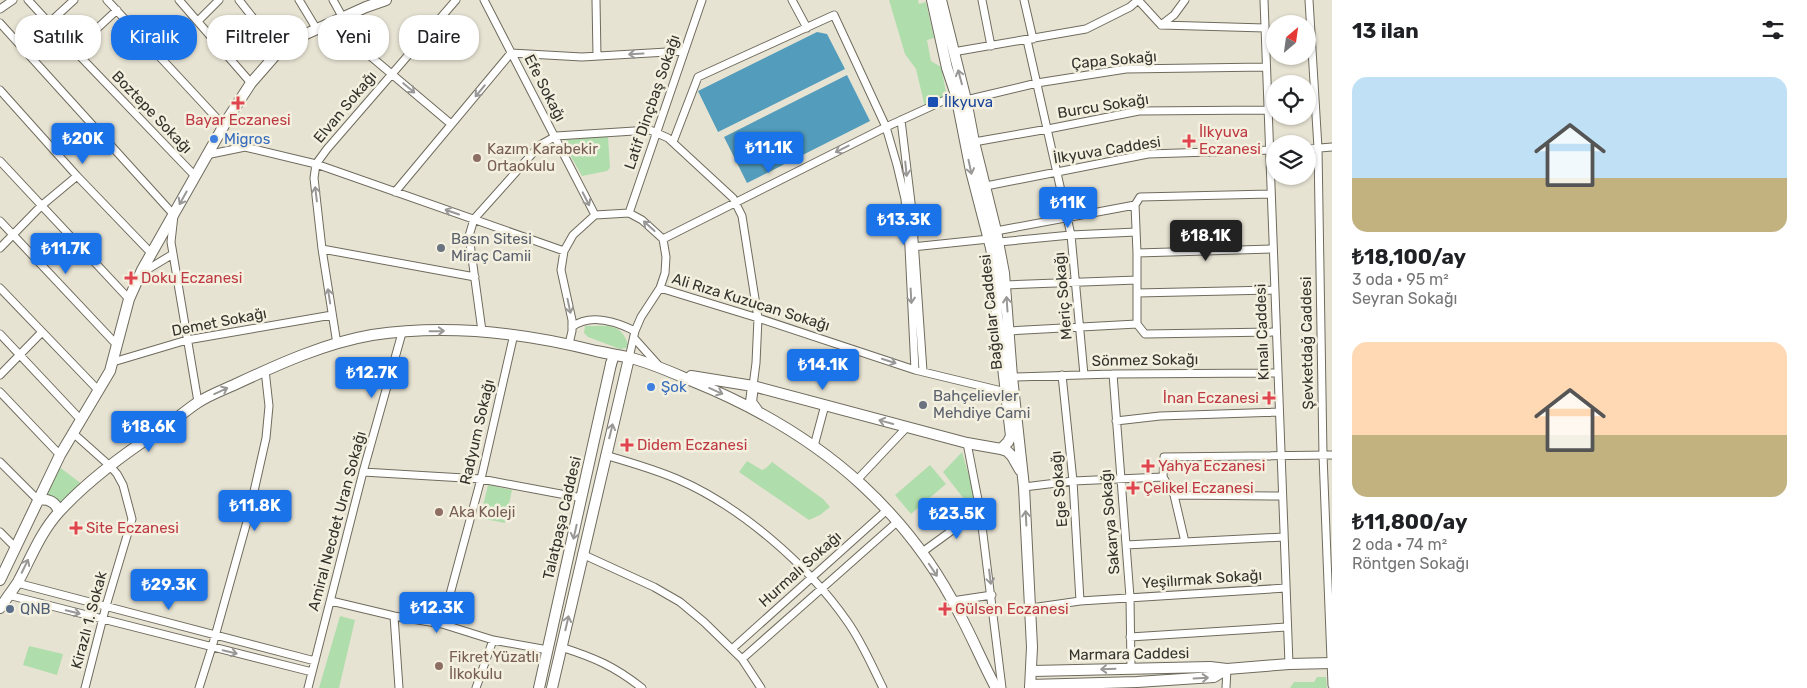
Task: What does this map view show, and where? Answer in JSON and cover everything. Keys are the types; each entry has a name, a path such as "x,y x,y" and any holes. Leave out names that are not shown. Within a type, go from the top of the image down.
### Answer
{"main road":[{"path":"348,15 364,4 386,0"},
{"path":"932,0 947,68 956,95 994,240 997,316 1011,436 1001,449"},
{"name":"Bağcılar Caddesi","path":"941,0 966,100 980,187 996,231 994,240 1005,285 1012,377 1024,487 1031,608 1032,671 1030,686"},
{"path":"308,32 316,28"},
{"path":"0,580 60,455 110,371 129,299 140,274 206,155 251,83 271,60"},
{"path":"0,608 17,583 39,538 59,512 110,466 198,402 265,370 337,344 371,336 402,332 482,331 514,334 569,344 612,360 629,358 716,391 794,432 857,480 897,522 933,569 952,601 996,688"},
{"name":"Talatpaşa Caddesi","path":"552,688 629,358"},
{"name":"Talatpaşa Caddesi","path":"539,688 612,360"},
{"path":"667,371 753,386 967,443 1001,449 1012,456 1023,475"},
{"path":"753,386 750,402 759,412"},
{"path":"38,500 43,499 54,503 59,512"},
{"path":"0,588 8,595"},
{"path":"1030,686 1137,685 1214,677 1227,669 1331,663"},
{"name":"Marmara Caddesi","path":"1032,671 1210,667 1227,669"}],"street":[{"path":"0,9 13,0"},
{"name":"Boztepe Sokağı","path":"28,0 42,15"},
{"path":"58,15 74,0"},
{"path":"108,0 224,126"},
{"path":"179,0 251,83"},
{"path":"198,21 219,0"},
{"path":"239,0 251,15"},
{"path":"299,0 316,28"},
{"path":"333,0 341,15"},
{"name":"Elvan Sokağı","path":"337,344 322,248 314,178 316,164 456,0"},
{"name":"Efe Sokağı","path":"484,0 595,215"},
{"path":"596,0 598,56"},
{"path":"701,3 706,0"},
{"path":"792,0 807,28"},
{"path":"982,0 991,46"},
{"name":"Meriç Sokağı","path":"1026,0 1037,83 1071,235 1084,375"},
{"path":"953,52 1086,29 1122,11 1138,0 1161,25 1265,28"},
{"path":"1161,25 1174,15 1185,0"},
{"name":"Kınalı Caddesi","path":"1264,0 1266,75"},
{"name":"Şevketdağ Caddesi","path":"1309,0 1318,148 1323,455 1332,685"},
{"name":"Latif Dinçbaş Sokağı","path":"629,213 701,3"},
{"path":"101,25 117,10"},
{"path":"673,142 698,77 834,15 886,127 905,199 918,277 924,371"},
{"path":"0,23 174,215 171,242 198,402"},
{"path":"395,192 511,53 582,57 684,51"},
{"name":"Boztepe Sokağı","path":"84,60 195,176"},
{"path":"375,60 451,124"},
{"name":"Çapa Sokağı","path":"966,100 1037,83 1126,69 1266,67"},
{"path":"0,90 77,176 151,253"},
{"path":"663,239 886,127 956,95"},
{"name":"Burcu Sokağı","path":"974,142 1139,111 1266,110"},
{"path":"901,120 912,211 916,370"},
{"path":"482,331 469,236 474,220 540,145 554,137 650,130 673,142 733,198 742,216 758,318 753,386"},
{"path":"206,155 245,147 316,164 564,251"},
{"path":"1318,148 1332,147"},
{"name":"İlkyuva Caddesi","path":"980,187 1148,154 1266,150"},
{"path":"0,161 129,299"},
{"path":"0,248 41,206 77,176"},
{"name":"Kınalı Caddesi","path":"1271,185 1288,664"},
{"path":"1271,194 1140,197 1136,205 1137,324 1145,334 1276,332"},
{"path":"996,231 1136,205"},
{"path":"569,344 572,327 561,270 564,251 573,234 595,215 629,213 642,220 663,239 666,257 665,273 660,288 641,317 629,358"},
{"path":"0,221 116,344"},
{"path":"912,247 994,240 1136,232"},
{"path":"162,234 171,242"},
{"path":"322,248 476,277"},
{"path":"1137,253 1273,249"},
{"path":"140,274 173,254"},
{"path":"1005,285 1136,280"},
{"path":"0,288 99,392"},
{"name":"Ali Rıza Kuzucan Sokağı","path":"660,288 916,370 1006,392"},
{"path":"1137,293 1274,290"},
{"name":"Demet Sokağı","path":"113,362 187,340 332,315"},
{"path":"572,327 579,321 598,320 615,322 635,334 667,371"},
{"path":"1009,331 1137,324"},
{"name":"Amiral Necdet Uran Sokağı","path":"308,688 363,472 402,332"},
{"path":"0,375 42,333"},
{"path":"0,334 81,420"},
{"name":"Radyum Sokağı","path":"442,624 481,479 514,334"},
{"path":"198,688 212,647 248,518 266,438 269,406 265,370"},
{"name":"Sönmez Sokağı","path":"1012,377 1278,373"},
{"name":"Sakarya Sokağı","path":"1113,374 1130,597 1130,668"},
{"name":"Ege Sokağı","path":"1062,375 1073,481 1080,601"},
{"path":"0,392 60,455"},
{"path":"814,446 825,405"},
{"path":"1116,421 1160,416 1279,412"},
{"path":"857,480 907,427"},
{"name":"Kirazlı 1. Sokak","path":"73,433 110,466 123,485 132,519 106,606 85,688"},
{"path":"967,443 980,510 1002,688"},
{"path":"605,455 638,464 677,479 708,494 782,548 822,588 848,622 883,688"},
{"path":"1185,542 1174,494 1163,477 1164,457 1332,455"},
{"path":"0,462 38,500"},
{"path":"363,472 481,479 582,498"},
{"path":"1024,487 1073,481 1163,477"},
{"path":"1174,494 1282,496"},
{"name":"Hurmalı Sokağı","path":"732,649 887,510"},
{"path":"921,553 980,510"},
{"name":"Hurmalı Sokağı","path":"742,659 897,522"},
{"path":"0,532 15,548"},
{"path":"1126,545 1284,537"},
{"path":"582,554 654,587 680,602 742,659 761,688"},
{"path":"17,583 315,661"},
{"name":"Yeşilırmak Sokağı","path":"1031,608 1080,601 1130,597 1286,588"},
{"path":"8,595 312,672"},
{"path":"952,601 992,595"},
{"path":"331,601 394,616 442,624 493,640 548,650"},
{"path":"394,616 399,688"},
{"path":"1130,636 1287,627"},
{"path":"476,688 493,640"},
{"path":"561,647 598,660 624,674 642,688"},
{"path":"1226,688 1227,669"}],"green space":[{"path":"889,0 918,0 919,4 926,2 934,38 927,40 931,61 941,67 947,97 925,107 916,69 905,54"},
{"path":"608,136 610,168 607,171 582,176 565,146 564,140"},
{"path":"585,326 606,326 617,329 622,332 628,345 626,348 620,349 588,337 584,333"},
{"path":"962,452 976,500 971,508 943,472"},
{"path":"747,461 762,470 772,462 823,499 830,507 820,515 809,520 739,472"},
{"path":"930,465 946,484 911,514 895,495"},
{"path":"58,466 82,484 63,503 45,495"},
{"path":"488,485 512,490 505,523 480,518"},
{"path":"340,616 355,620 339,688 319,688"},
{"path":"29,646 63,654 57,675 23,665"},
{"path":"1317,677 1326,677 1327,688 1290,688 1294,682 1314,682"}],"water":[{"path":"817,32 827,34 845,69 718,132 698,91"},
{"path":"847,75 870,121 747,183 724,137"}],"place":[{"name":"İlkyuva","path":"933,102"},
{"name":"Bayar Eczanesi","path":"238,103"},
{"name":"Migros","path":"214,139"},
{"name":"İlkyuva Eczanesi","path":"1189,141"},
{"name":"Kazım Karabekir Ortaokulu","path":"477,158"},
{"name":"Basın Sitesi Miraç Camii","path":"441,248"},
{"name":"Doku Eczanesi","path":"131,278"},
{"name":"Şok","path":"651,387"},
{"name":"İnan Eczanesi","path":"1269,398"},
{"name":"Bahçelievler Mehdiye Cami","path":"923,405"},
{"name":"Didem Eczanesi","path":"627,445"},
{"name":"Yahya Eczanesi","path":"1148,466"},
{"name":"Çelikel Eczanesi","path":"1133,488"},
{"name":"Aka Koleji","path":"439,512"},
{"name":"Site Eczanesi","path":"76,528"},
{"name":"QNB","path":"10,609"},
{"name":"Gülsen Eczanesi","path":"945,609"},
{"name":"Fikret Yüzatlı İlkokulu","path":"439,666"}]}
